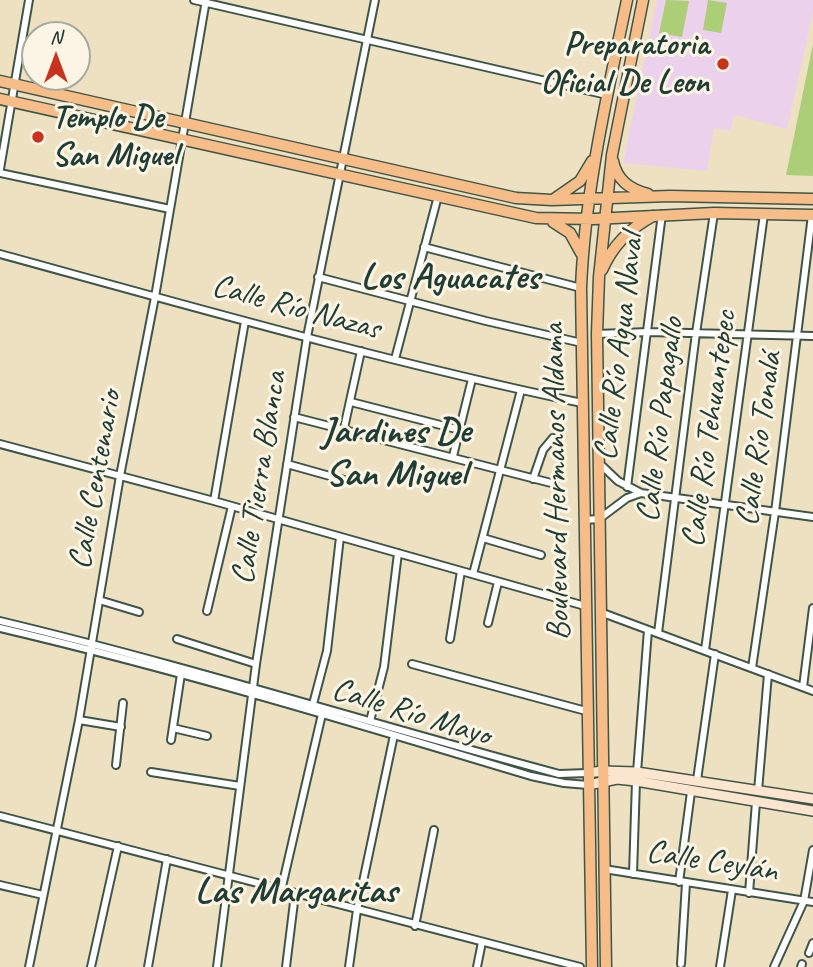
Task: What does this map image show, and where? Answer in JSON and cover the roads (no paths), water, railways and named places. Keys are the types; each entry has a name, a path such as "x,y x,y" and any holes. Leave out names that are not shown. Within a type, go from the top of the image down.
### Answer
{"main road":[{"name":"Boulevard Hermanos Aldama","path":"592,967 580,288 596,151 627,0"},
{"name":"Boulevard Hermanos Aldama","path":"606,967 597,334 599,277 612,155 643,0"},
{"path":"0,81 516,198 552,200 662,196 813,199"},
{"path":"0,99 547,219 714,213 813,215"},
{"path":"552,200 580,181 590,167 596,151"},
{"path":"612,155 616,172 627,186 640,192 662,196"},
{"path":"599,277 609,256 622,239 638,225 659,215"},
{"path":"547,219 570,233 577,242 582,257"}],"street":[{"path":"29,0 0,171 170,209"},
{"path":"194,0 607,95"},
{"name":"Calle Tierra Blanca","path":"217,967 277,520 318,277 375,0"},
{"name":"Calle Centenario","path":"29,967 79,720 120,476 186,124 205,1"},
{"path":"394,359 438,196"},
{"name":"Calle Río Papagallo","path":"658,633 714,213"},
{"name":"Calle Río Tehuantepec","path":"705,650 764,214"},
{"name":"Calle Río Agua Naval","path":"627,487 648,332 659,215"},
{"name":"Calle Río Tonalá","path":"752,668 813,215"},
{"path":"424,247 580,288"},
{"name":"Calle Río Nazas","path":"0,254 361,351 582,403"},
{"path":"318,277 582,343"},
{"path":"214,501 245,321"},
{"path":"597,334 648,332 813,336"},
{"path":"344,428 361,351"},
{"path":"453,456 472,379"},
{"path":"473,574 521,390"},
{"path":"351,402 460,430"},
{"path":"294,417 555,484"},
{"path":"533,479 543,450 553,438"},
{"path":"0,444 214,501 585,606"},
{"path":"599,463 627,487 641,493 813,517"},
{"path":"287,464 344,480"},
{"path":"584,520 599,519 626,498 641,493"},
{"path":"207,611 232,506"},
{"path":"313,704 327,651 340,537"},
{"path":"483,538 541,555"},
{"path":"370,721 384,667 398,553"},
{"path":"450,639 461,571"},
{"path":"488,623 498,582"},
{"path":"99,600 139,612"},
{"path":"803,687 813,608"},
{"path":"600,612 813,691"},
{"name":"Calle Río Mayo","path":"0,621 253,690 322,714 531,776 587,785 602,776"},
{"name":"Calle Río Mayo","path":"0,628 91,646 181,674 313,704 559,774 588,773 697,780 813,799"},
{"path":"633,873 648,629"},
{"path":"177,639 256,664"},
{"path":"697,780 715,654"},
{"path":"411,664 586,711"},
{"path":"171,740 181,674"},
{"path":"758,791 768,674"},
{"path":"116,765 122,703"},
{"path":"281,891 322,714"},
{"path":"79,720 121,727"},
{"path":"173,728 207,736"},
{"path":"349,967 356,910 394,735"},
{"path":"531,776 534,767"},
{"path":"151,772 240,786"},
{"name":"Calle Río Mayo","path":"637,776 691,792 813,811"},
{"path":"681,964 682,882 691,792"},
{"path":"749,893 756,802"},
{"path":"0,816 580,967"},
{"path":"415,926 435,830"},
{"path":"92,967 118,846"},
{"path":"774,967 804,901 813,850"},
{"path":"148,967 167,859"},
{"name":"Calle Ceylán","path":"604,869 813,902"},
{"path":"0,885 44,895"},
{"path":"720,967 732,890"},
{"path":"286,967 295,894"},
{"path":"477,967 482,942"},
{"path":"808,953 813,943"}],"place":[{"name":"Preparatoria Oficial De Leon","path":"723,64"},
{"name":"Templo De San Miguel","path":"38,137"}],"district":[{"name":"Los Aguacates","path":"450,278"},
{"name":"Jardines De San Miguel","path":"396,454"},
{"name":"Las Margaritas","path":"296,892"}]}
